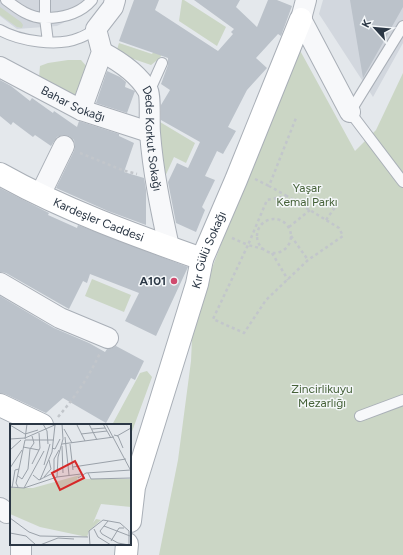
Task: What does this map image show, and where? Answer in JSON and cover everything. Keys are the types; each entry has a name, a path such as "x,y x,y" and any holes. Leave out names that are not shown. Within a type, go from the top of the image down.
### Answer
{"main road":[{"name":"Kır Gülü Sokağı","path":"131,502 132,485 197,284 202,258 236,180 304,9"},
{"name":"Kardeşler Caddesi","path":"0,174 28,190 72,209 169,247 202,258"},
{"path":"0,405 40,424"},
{"path":"126,555 127,545"}],"street":[{"path":"81,110 102,52 96,29 113,7 115,0"},
{"path":"304,9 350,112"},
{"name":"Dede Korkut Sokağı","path":"102,52 118,61 135,74 148,92 150,132 156,180 169,247"},
{"name":"Bahar Sokağı","path":"0,67 81,110 150,132"},
{"path":"40,195 70,149"},
{"path":"0,283 60,318 108,338"}],"lane":[{"path":"6,0 27,14 38,18 58,18 68,15 80,11 92,0"},
{"path":"45,0 48,42"},
{"path":"403,26 350,112 403,182"},
{"path":"0,30 21,39 60,42 79,38 96,29"},
{"path":"148,92 162,63"},
{"path":"360,416 403,400"}],"path":[{"path":"269,186 296,118"},
{"path":"70,149 122,170 156,180"},
{"path":"253,178 287,196 339,228 343,236 308,260 266,300 244,333 213,319 248,245 267,200 287,196"},
{"path":"326,220 338,202"},
{"path":"289,227 310,210"},
{"path":"263,249 258,241 258,231 263,223 272,219 282,220 289,227 291,236 308,260"},
{"path":"213,231 272,253 281,252 288,245 291,236"},
{"path":"272,253 288,280"},
{"path":"67,406 90,374 108,338"}],"shaded area":[{"path":"0,0 94,0 87,11 57,26 17,29 0,16"},
{"path":"323,0 403,0 403,43 373,97 319,14"}],"green space":[{"path":"182,0 226,27 217,46 179,21"},
{"path":"0,7 21,22 23,25 22,28 17,27 0,15"},
{"path":"163,36 169,38 160,58 151,65 116,53 119,43 152,54"},
{"path":"297,45 355,151 376,130 403,73 403,555 159,555 178,460 191,361 193,318"},
{"path":"81,60 88,68 76,100 39,78 40,66 48,63"},
{"path":"155,119 195,143 186,163 174,157 163,181"},
{"path":"92,279 131,295 124,312 85,296"},
{"path":"147,371 152,377 131,434 131,424 113,424 140,373"}],"building":[{"path":"134,0 159,0 155,10 218,51 233,34 231,32 234,29 194,0 240,0 236,7 257,27 268,0 277,0 292,6 281,36 278,34 256,58 267,68 247,90 228,127 236,131 223,154 217,151 205,176 215,180 202,207 205,210 196,232 176,223 168,182 177,163 188,168 200,142 161,120 161,105 170,90 161,84 168,65 168,58 119,41"},
{"path":"350,0 403,0 403,7 363,78"},
{"path":"107,71 120,77 126,82 125,87 135,91 127,113 96,103"},
{"path":"0,80 11,86 30,101 32,98 53,113 54,111 77,127 79,121 119,134 119,136 134,143 124,172 144,178 146,190 146,225 108,211 56,188 74,151 74,140 69,136 63,135 57,137 51,146 35,135 33,137 13,122 11,125 0,116"},
{"path":"0,188 49,213 48,215 77,228 78,225 188,267 156,336 125,321 139,293 90,274 87,283 83,281 69,309 6,273 0,272"},
{"path":"0,296 54,328 89,343 105,352 107,349 116,346 144,361 135,380 131,378 106,423 63,398 46,413 0,393"}],"place":[{"name":"A101","path":"174,281"}],"park label":[{"name":"Yaşar Kemal Parkı","path":"307,195"},
{"name":"Zincirlikuyu Mezarlığı","path":"322,396"}]}
